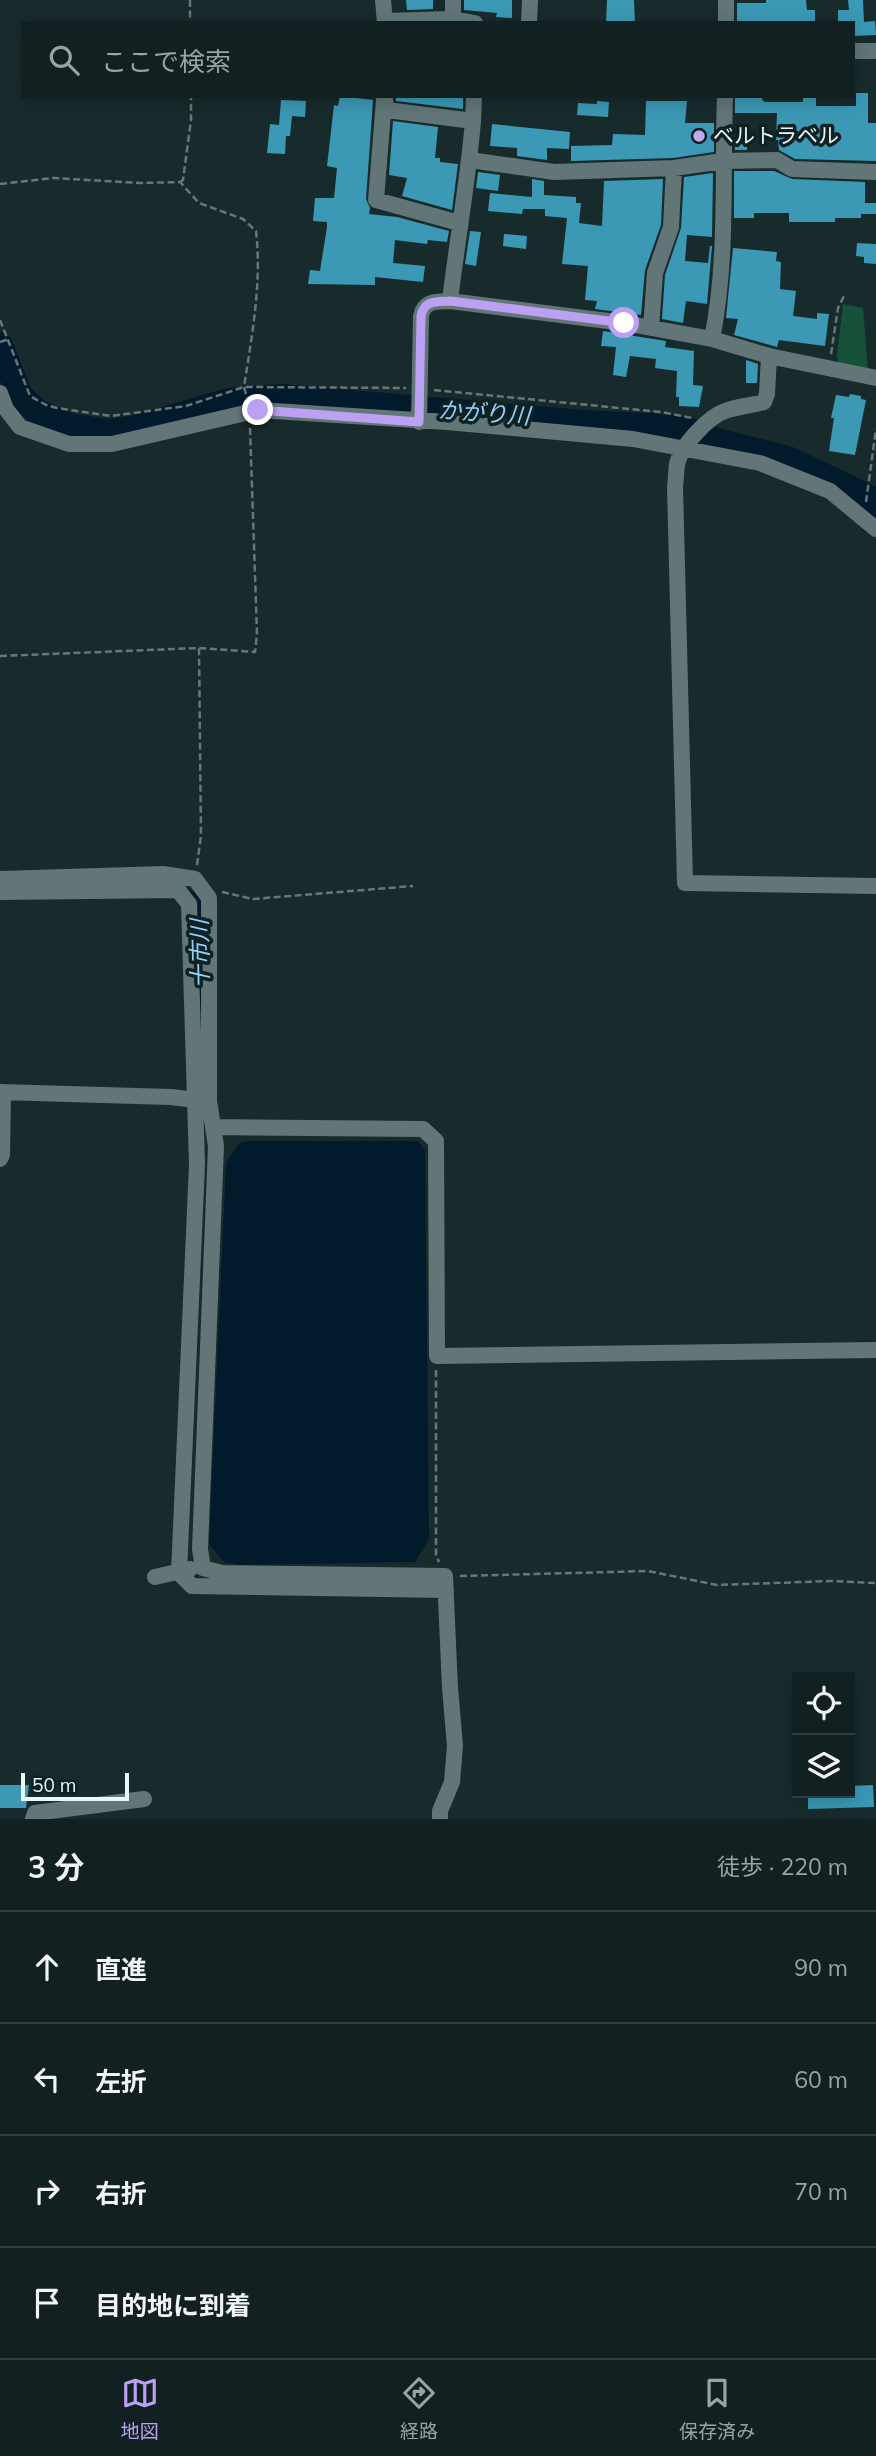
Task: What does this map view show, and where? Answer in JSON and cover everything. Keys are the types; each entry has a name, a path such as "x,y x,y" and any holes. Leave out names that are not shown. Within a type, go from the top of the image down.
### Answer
{"street":[{"path":"383,0 385,21"},
{"path":"453,0 453,19"},
{"path":"529,21 530,0"},
{"path":"726,0 726,21"},
{"path":"408,21 464,21"},
{"path":"855,51 876,51"},
{"path":"384,98 387,110 472,121"},
{"path":"384,98 376,200 459,223"},
{"path":"450,301 470,160 474,98"},
{"path":"712,339 720,298 724,241 725,98"},
{"path":"470,160 554,172 674,168 723,161 778,160 792,169 876,172"},
{"path":"651,328 655,273 671,227 674,168"},
{"path":"419,422 422,308 429,302 450,301 651,328 712,339 769,356 876,377"},
{"path":"769,356 767,394 764,402 751,407 726,410 708,420 684,449 678,462 675,487 685,883 876,886"},
{"path":"0,393 6,409 20,427 69,444 112,444 258,410 447,422 634,439 760,463 830,491 876,529"},
{"path":"0,879 163,874 199,884 209,898 179,1570 192,1586 445,1583"},
{"path":"0,892 178,890 188,904 201,1100 213,1127 216,1146 200,1549 203,1569"},
{"path":"0,1159 2,1092 201,1100"},
{"path":"213,1127 423,1129 436,1141 437,1356 876,1350"},
{"path":"155,1577 179,1570 203,1569 222,1573 445,1583"},
{"path":"440,1819 440,1811 452,1782 455,1746 445,1583"},
{"path":"33,1819 35,1813 144,1799"}],"path":[{"path":"190,0 190,21"},
{"path":"0,184 53,178 140,183 180,182 183,180 191,120 191,98"},
{"path":"829,368 838,308 845,294"},
{"path":"0,320 30,396 57,408 111,416 186,406 244,387 419,388 661,412 708,420"},
{"path":"0,342 9,339"},
{"path":"867,489 876,429"},
{"path":"0,656 199,648 199,884 253,899 413,886"},
{"path":"437,1356 436,1555 445,1583 648,1571 717,1585 831,1581 876,1583"}],"green space":[{"path":"843,304 863,308 868,370 838,362"}],"water":[{"path":"418,1141 425,1150 429,1539 415,1562 239,1565 224,1562 209,1544 226,1163 239,1143"}],"building":[{"path":"406,0 433,0 433,9 407,10"},
{"path":"464,0 512,0 512,18 496,17 497,13 464,10"},
{"path":"607,0 634,0 635,21 606,21"},
{"path":"766,0 806,0 807,10 815,10 815,21 737,21 737,3 766,3"},
{"path":"848,0 863,0 864,22 875,21 876,35 855,36 855,21 838,21 838,10 849,10"},
{"path":"856,93 868,93 868,123 876,123 876,161 795,159 779,150 776,140 777,113 735,113 735,98 762,98 765,102 803,102 803,98 816,98 816,106 856,106"},
{"path":"340,98 373,100 366,199 370,208 369,214 397,217 449,231 447,242 428,240 427,244 395,240 393,263 425,266 423,282 375,277 375,285 308,284 310,270 320,271 327,227 327,222 313,221 315,198 334,198 337,168 327,166 334,105 338,106"},
{"path":"396,98 463,98 463,109 396,101"},
{"path":"281,100 306,101 305,117 292,116 290,136 286,136 285,154 267,153 270,124 279,125"},
{"path":"597,101 609,102 608,117 577,115 578,103 597,104"},
{"path":"646,101 687,101 685,123 714,123 714,152 673,158 571,161 571,146 612,145 613,134 645,135"},
{"path":"393,121 438,127 435,158 440,158 440,162 458,164 452,210 402,196 407,178 389,175"},
{"path":"492,124 570,132 569,149 547,148 547,160 517,156 517,148 490,146"},
{"path":"735,138 747,140 747,150 735,150"},
{"path":"734,171 774,171 792,179 865,182 865,203 876,203 876,214 861,214 861,218 835,218 835,222 789,222 789,213 754,213 754,218 734,218"},
{"path":"478,172 500,175 498,191 476,188"},
{"path":"713,173 712,237 687,235 685,261 708,263 712,246 707,304 686,301 683,323 662,319 665,275 681,228 684,177"},
{"path":"532,179 544,181 544,195 576,197 576,203 581,203 579,223 602,226 604,181 663,179 661,225 645,270 641,315 595,309 597,301 585,300 588,266 562,264 567,218 545,216 545,209 523,209 522,214 488,211 490,193 532,197"},
{"path":"470,231 481,232 476,266 465,264"},
{"path":"504,234 527,236 526,249 503,246"},
{"path":"857,243 876,244 876,264 864,263 864,257 856,256"},
{"path":"733,248 777,252 776,261 781,262 780,289 796,291 793,316 817,319 817,313 829,314 825,346 779,340 777,347 734,335 738,319 726,318"},
{"path":"603,331 666,341 665,347 694,351 693,385 703,386 699,407 679,406 679,397 676,397 677,371 655,368 656,359 630,356 626,377 613,375 616,347 601,346"},
{"path":"746,360 758,364 757,383 746,383"},
{"path":"850,394 866,400 855,455 829,451 834,418 831,418 836,395 849,397"},
{"path":"0,1785 29,1785 26,1808 0,1808"},
{"path":"873,1785 874,1807 808,1809 808,1798 855,1798 855,1786"}],"waterway":[{"name":"かがり川","path":"0,345 20,396 38,412 69,426 109,432 136,428 229,401 283,397 582,423 651,426 690,431 720,442 788,459 872,499 876,504"},
{"name":"十市川","path":"187,891 200,898 201,1046"}],"place":[{"name":"ベルトラベル","path":"699,136"}],"route":[{"path":"258,410 419,422 421,316 422,308 429,302 450,301 624,323"}]}
